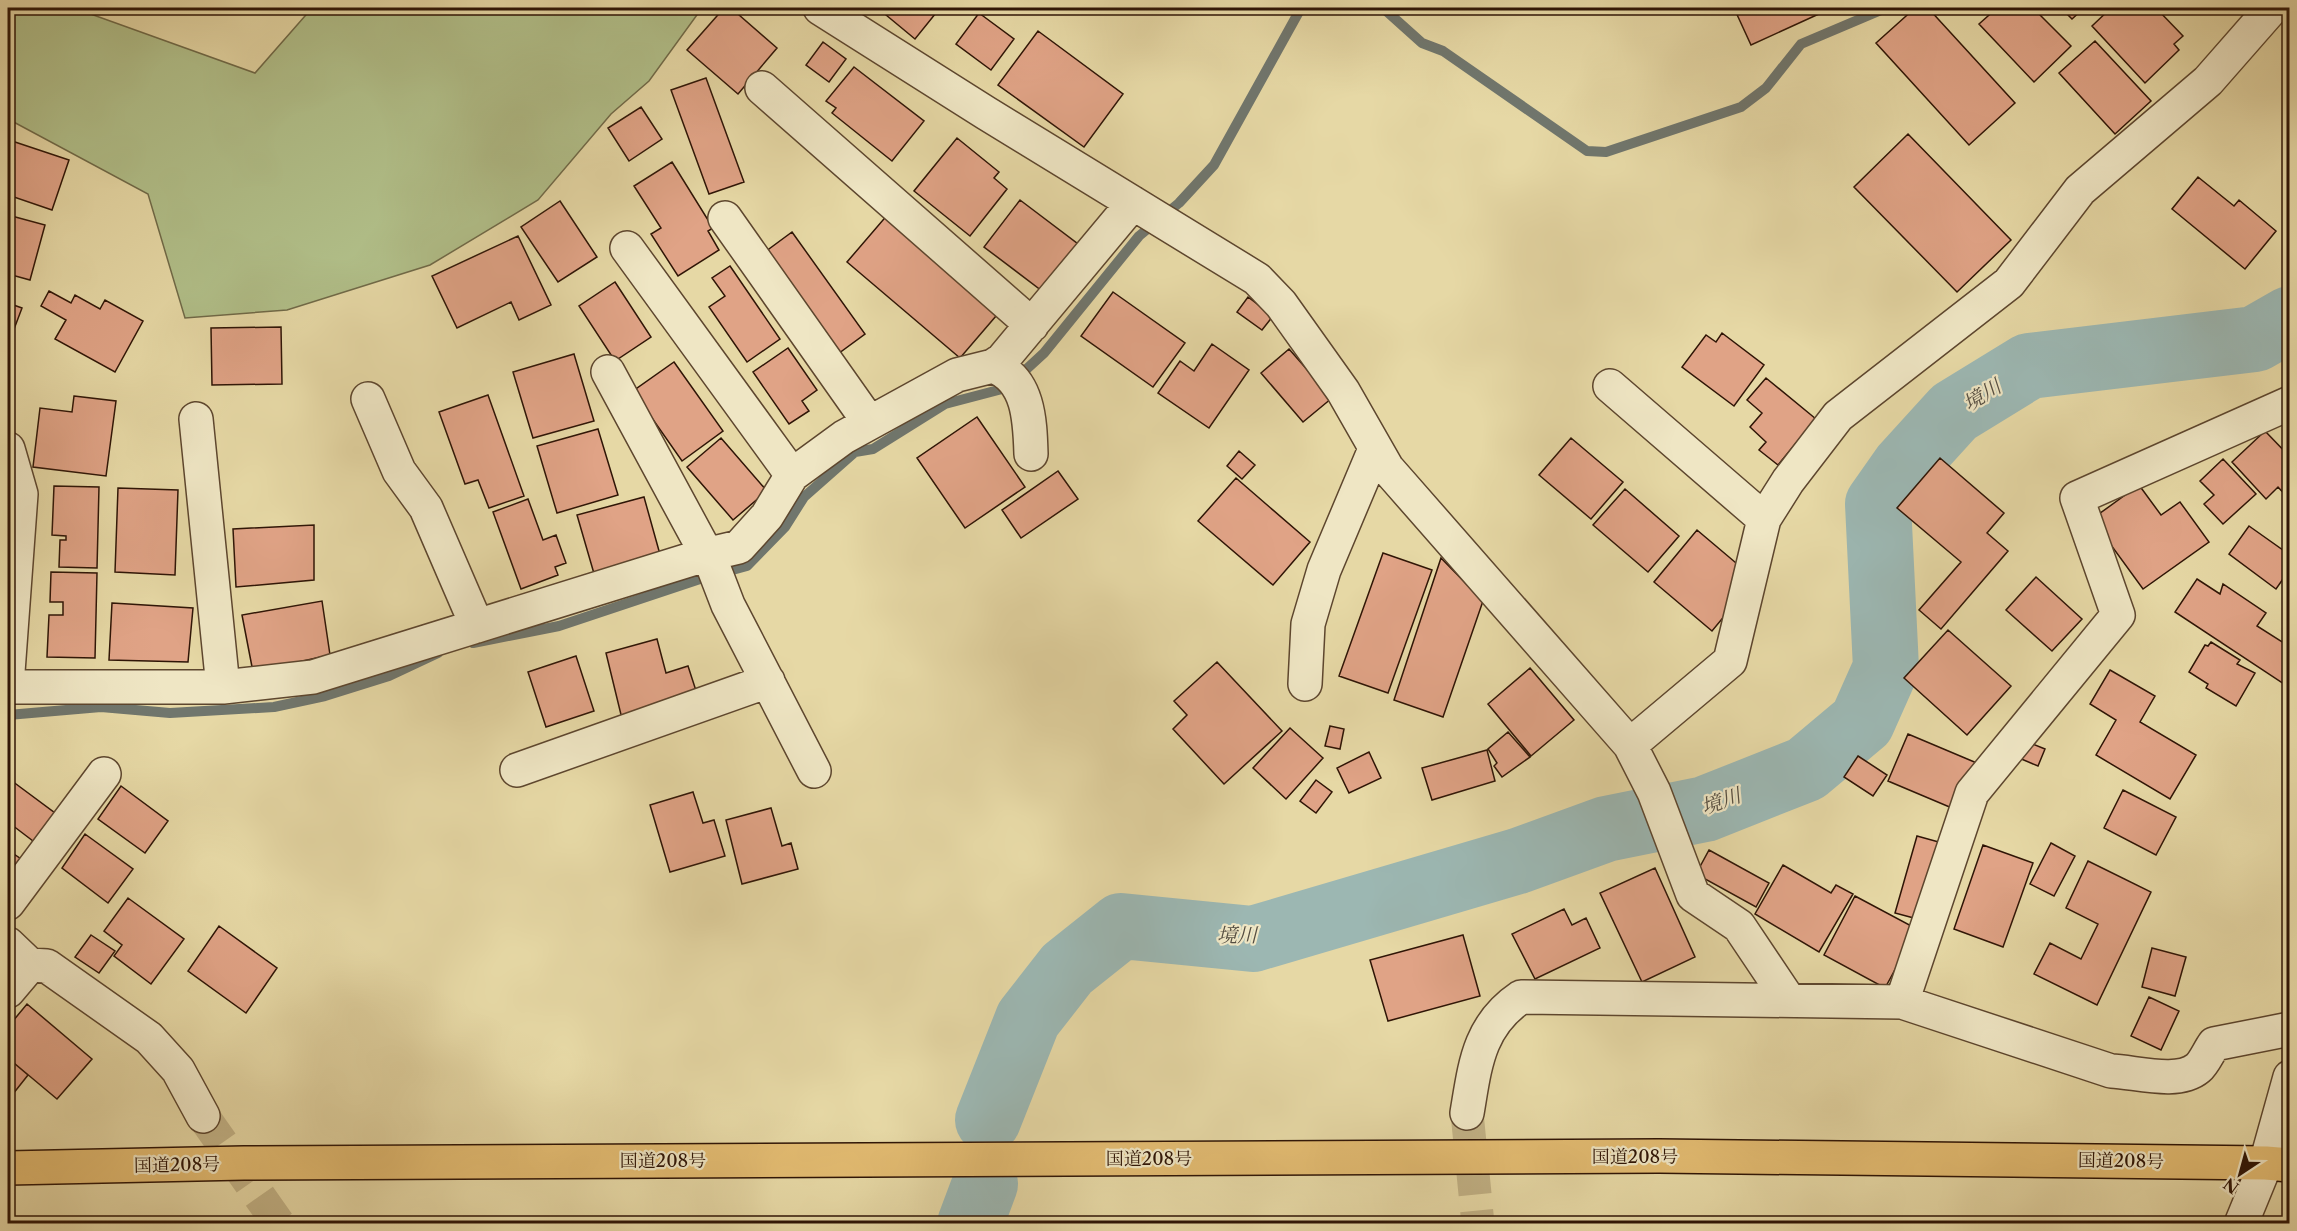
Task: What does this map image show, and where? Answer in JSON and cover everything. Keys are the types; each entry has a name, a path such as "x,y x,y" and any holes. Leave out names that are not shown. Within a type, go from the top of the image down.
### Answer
{"highway":[{"name":"国道208号","path":"8,1168 256,1163 1647,1156 2278,1164"}],"street":[{"path":"820,8 1257,279 1281,304 1343,392 1387,468 1630,745 1654,792 1693,895 1739,926 1788,999"},
{"path":"1630,745 1730,661 1764,519 1788,481 1838,416 2009,283 2080,190 2208,81 2272,8"},
{"path":"762,88 1032,324"},
{"path":"1000,368 1002,360 1032,324 1137,205"},
{"path":"724,218 869,422"},
{"path":"627,248 792,475"},
{"path":"8,687 223,687 313,677 477,626 709,561 739,548 767,516 792,475 869,422 957,375 1000,368"},
{"path":"1000,368 1026,402 1031,454"},
{"path":"608,372 709,561 728,605 814,771"},
{"path":"1610,386 1764,519"},
{"path":"368,399 399,471 426,508 477,626"},
{"path":"1902,1002 1972,793 2118,615 2077,498 2289,402"},
{"path":"196,419 223,687"},
{"path":"8,449 21,494 8,672"},
{"path":"1305,684 1308,624 1324,570 1375,449"},
{"path":"517,770 768,681"},
{"path":"8,903 104,774"},
{"path":"8,991 19,954 47,966 149,1038 178,1070 203,1116"},
{"path":"1467,1113 1478,1050 1503,1009 1521,997 1902,1002 2111,1071 2141,1072 2170,1078 2198,1068 2214,1044 2289,1029"},
{"path":"2241,1224 2278,1164 2289,1077"}],"green space":[{"path":"8,8 74,8 255,73 312,8 702,8 649,81 611,114 538,200 430,265 287,310 185,318 148,194 8,119"}],"building":[{"path":"724,8 731,8 777,48 738,94 687,50"},
{"path":"882,8 940,8 915,39 880,10"},
{"path":"1734,8 1832,8 1751,45"},
{"path":"1915,8 1928,8 2015,103 1969,145 1876,43"},
{"path":"1997,8 2033,8 2071,46 2034,82 1979,24"},
{"path":"2061,8 2084,8 2072,19"},
{"path":"2111,8 2156,8 2183,36 2174,44 2179,50 2145,83 2092,26"},
{"path":"979,13 1014,39 991,70 956,44"},
{"path":"1038,31 1123,94 1084,147 998,85"},
{"path":"2095,41 2151,101 2115,134 2059,73"},
{"path":"823,42 846,59 829,82 806,65"},
{"path":"854,67 924,121 892,161 832,113 836,108 826,101"},
{"path":"706,78 744,182 709,194 671,90"},
{"path":"641,107 662,139 629,161 608,128"},
{"path":"1908,134 2011,240 1957,292 1854,187"},
{"path":"957,138 999,172 994,178 1007,189 970,236 914,191"},
{"path":"12,141 69,160 52,210 8,195 8,155"},
{"path":"672,162 713,228 708,231 719,250 678,276 651,234 661,228 634,186"},
{"path":"2198,177 2234,206 2239,200 2276,231 2245,269 2172,209"},
{"path":"1020,200 1082,247 1046,294 984,247"},
{"path":"560,201 597,257 558,282 521,227"},
{"path":"889,213 1002,309 960,358 847,262"},
{"path":"8,215 45,225 30,280 8,274"},
{"path":"792,232 865,334 831,359 758,257"},
{"path":"518,236 551,305 519,320 511,302 457,328 432,276"},
{"path":"730,266 780,339 747,362 709,307 725,296 712,278"},
{"path":"615,282 651,337 615,361 579,306"},
{"path":"49,291 71,303 75,295 100,309 105,300 143,321 115,372 55,339 66,320 41,306"},
{"path":"1113,292 1185,343 1153,387 1081,336"},
{"path":"1248,297 1273,316 1262,330 1237,312"},
{"path":"8,303 22,308 8,345"},
{"path":"281,327 282,384 212,385 211,328"},
{"path":"1722,333 1764,365 1734,406 1682,367 1706,335 1716,342"},
{"path":"1212,344 1249,370 1209,428 1158,393 1180,361 1194,371"},
{"path":"788,348 817,390 802,401 809,411 789,424 753,372"},
{"path":"1289,349 1332,398 1303,422 1261,373"},
{"path":"574,354 594,421 533,438 513,372"},
{"path":"674,362 723,431 682,461 633,391"},
{"path":"1766,378 1816,419 1778,465 1759,450 1766,442 1750,427 1762,413 1747,400"},
{"path":"488,395 524,496 489,508 478,480 465,484 439,412"},
{"path":"74,396 116,401 106,476 33,467 40,408 72,412"},
{"path":"977,417 1025,487 965,528 917,458"},
{"path":"598,429 618,495 557,513 537,446"},
{"path":"2265,431 2290,457 2290,500 2278,487 2266,499 2232,462"},
{"path":"721,438 767,491 733,520 687,467"},
{"path":"1571,438 1623,482 1591,519 1539,475"},
{"path":"1239,451 1255,465 1242,479 1227,466"},
{"path":"1940,458 2004,513 1987,533 2008,551 1941,629 1919,610 1961,562 1897,508"},
{"path":"2223,459 2256,494 2223,524 2204,504 2214,495 2200,481"},
{"path":"1058,471 1078,499 1021,538 1002,510"},
{"path":"1236,478 1310,542 1273,585 1198,521"},
{"path":"2139,485 2161,515 2180,502 2209,542 2143,589 2092,519"},
{"path":"54,486 99,487 97,568 59,567 60,540 66,540 66,536 52,535"},
{"path":"118,488 178,490 175,575 115,572"},
{"path":"1625,489 1679,536 1648,572 1593,525"},
{"path":"644,497 661,558 595,577 577,515"},
{"path":"528,499 543,540 556,535 566,563 555,567 558,575 521,589 493,512"},
{"path":"314,525 314,580 236,587 233,529"},
{"path":"2249,526 2290,555 2290,569 2276,589 2229,554"},
{"path":"1697,530 1755,579 1712,631 1654,582"},
{"path":"1383,553 1432,570 1388,693 1339,676"},
{"path":"1441,558 1483,601 1443,717 1394,700"},
{"path":"51,572 97,573 95,658 47,657 49,615 63,615 63,602 50,602"},
{"path":"2036,577 2082,619 2052,651 2006,610"},
{"path":"2197,579 2220,594 2223,584 2266,613 2257,626 2290,647 2290,688 2175,612"},
{"path":"322,601 330,655 253,672 242,615"},
{"path":"112,603 193,608 188,662 109,660"},
{"path":"1948,630 2011,686 1967,735 1904,678"},
{"path":"657,639 666,673 688,666 699,700 624,727 606,653"},
{"path":"2211,642 2240,660 2237,664 2255,673 2236,706 2206,688 2208,684 2189,672 2205,645 2208,646"},
{"path":"576,656 594,711 546,727 528,672"},
{"path":"1217,662 1282,731 1224,784 1173,729 1187,715 1174,701"},
{"path":"1530,668 1574,720 1531,756 1488,704"},
{"path":"2110,670 2155,696 2140,722 2196,755 2170,799 2096,755 2116,720 2090,704"},
{"path":"1330,726 1344,729 1340,749 1325,746"},
{"path":"1290,728 1323,758 1286,799 1253,768"},
{"path":"1508,732 1530,757 1502,777 1494,766 1497,763 1488,749"},
{"path":"1908,734 1979,764 1959,811 1888,781"},
{"path":"2025,741 2045,749 2038,766 2019,758"},
{"path":"1487,750 1495,781 1432,800 1422,768"},
{"path":"1369,752 1381,778 1349,793 1337,768"},
{"path":"1858,756 1887,775 1873,796 1844,777"},
{"path":"1316,780 1332,792 1316,813 1300,801"},
{"path":"12,781 59,816 37,844 8,822 8,788"},
{"path":"121,786 168,821 145,853 98,819"},
{"path":"2123,790 2176,817 2156,855 2104,828"},
{"path":"693,792 703,823 714,820 725,856 670,872 650,805"},
{"path":"771,808 782,846 791,843 798,869 742,884 726,820"},
{"path":"85,834 133,869 108,903 62,868"},
{"path":"1917,836 1946,844 1925,921 1895,913"},
{"path":"2051,843 2075,856 2054,896 2030,884"},
{"path":"1983,845 2033,863 2003,947 1954,929"},
{"path":"8,850 24,861 8,885"},
{"path":"1709,850 1769,883 1756,907 1696,874"},
{"path":"2088,861 2151,892 2097,1005 2034,974 2050,943 2081,959 2098,924 2066,908"},
{"path":"1783,865 1831,893 1836,885 1853,894 1819,952 1755,914"},
{"path":"1655,868 1695,957 1642,982 1600,893"},
{"path":"1855,896 1917,929 1885,988 1824,955"},
{"path":"128,898 184,939 151,984 114,956 122,945 104,931"},
{"path":"1564,909 1572,925 1586,918 1600,948 1535,979 1512,934"},
{"path":"219,926 277,968 246,1013 188,971"},
{"path":"91,935 115,951 99,973 75,957"},
{"path":"1463,935 1480,996 1388,1021 1370,960"},
{"path":"2152,948 2186,957 2175,996 2142,987"},
{"path":"2149,997 2179,1011 2161,1050 2131,1036"},
{"path":"27,1004 92,1059 57,1099 8,1058 8,1027"},
{"path":"8,1058 28,1075 9,1099 8,1099"}],"waterway":[{"path":"473,643 559,626 703,578 747,566 785,527 804,497 855,452 873,449 945,404 1006,388 1044,353 1139,236 1179,203 1214,165 1301,8"},
{"path":"1383,8 1422,43 1443,51 1587,151 1606,152 1741,107 1766,88 1801,44 1886,8"},
{"name":"境川","path":"988,1120 1028,1019 1067,969 1121,926 1253,939 1518,861 1606,829 1705,809 1806,769 1862,722 1886,668 1878,504 1904,467 1954,412 2029,366 2255,339 2290,319"},
{"path":"8,715 101,707 170,713 274,707 325,696 389,676 438,653"},
{"name":"境川","path":"970,1224 985,1184"}],"tunnel":[{"path":"1467,1113 1478,1224"},
{"path":"203,1116 279,1224"}]}
